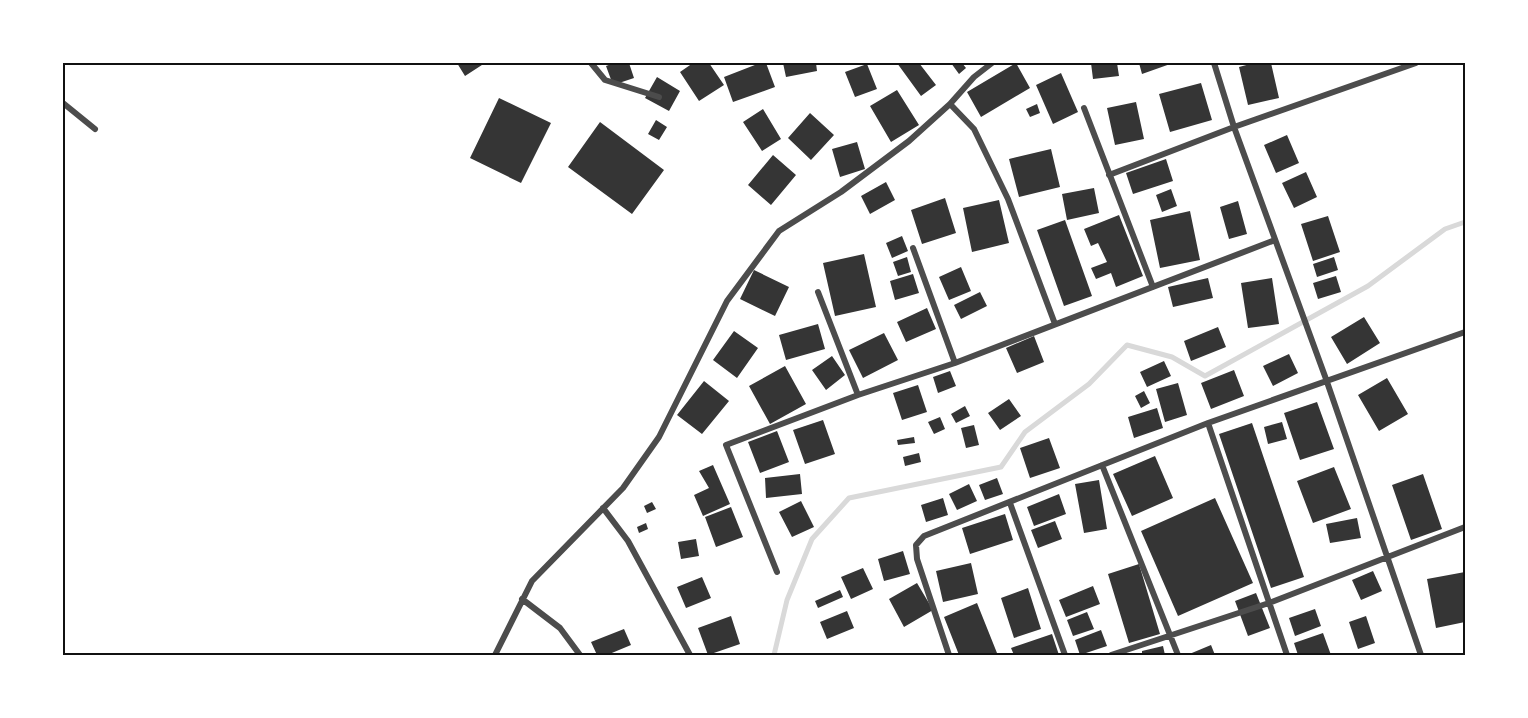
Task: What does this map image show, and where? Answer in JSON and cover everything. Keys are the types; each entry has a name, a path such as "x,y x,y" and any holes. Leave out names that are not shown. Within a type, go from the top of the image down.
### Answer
{"street":[{"path":"591,63 605,80 659,97"},
{"path":"495,655 532,581 623,488 659,437 727,301 779,231 841,192 909,141 950,104 974,77 992,63"},
{"path":"1214,63 1234,127 1326,379 1421,655"},
{"path":"1109,175 1234,127 1416,63"},
{"path":"63,103 95,129"},
{"path":"950,104 974,129 1008,199 1055,324"},
{"path":"1084,108 1153,286"},
{"path":"777,572 726,445 858,395 955,363 1275,240"},
{"path":"912,248 955,363"},
{"path":"818,292 858,395"},
{"path":"949,655 917,559 916,545 924,536 1208,423 1326,379 1465,332"},
{"path":"1208,423 1287,655"},
{"path":"1102,465 1178,655"},
{"path":"1010,503 1065,655"},
{"path":"603,508 628,541 690,655"},
{"path":"1111,655 1269,603 1465,527"},
{"path":"522,599 560,628 580,655"}],"building":[{"path":"457,63 485,63 465,76"},
{"path":"614,63 629,63 634,78 613,85 606,66"},
{"path":"693,63 709,63 724,85 699,101 680,72"},
{"path":"760,63 766,63 775,87 733,102 724,77"},
{"path":"783,63 816,63 817,71 786,77"},
{"path":"897,63 919,63 936,85 921,96"},
{"path":"951,63 962,63 966,68 959,74"},
{"path":"1016,63 1030,88 981,117 967,92"},
{"path":"1091,63 1117,63 1119,76 1093,79"},
{"path":"1139,63 1173,63 1142,74"},
{"path":"1254,63 1271,63 1279,98 1248,105 1239,67"},
{"path":"867,64 877,89 855,97 845,72"},
{"path":"1061,73 1078,112 1053,124 1036,85"},
{"path":"657,77 680,91 669,111 645,98"},
{"path":"1201,83 1212,120 1170,132 1159,94"},
{"path":"897,90 919,125 891,142 870,106"},
{"path":"499,98 551,123 521,183 470,158"},
{"path":"1136,102 1144,139 1115,145 1107,108"},
{"path":"1037,104 1040,113 1030,117 1026,109"},
{"path":"763,109 781,139 762,151 743,122"},
{"path":"810,113 834,135 811,160 788,138"},
{"path":"656,120 667,127 659,140 648,134"},
{"path":"600,122 664,170 632,214 568,167"},
{"path":"1287,135 1299,163 1276,173 1264,145"},
{"path":"857,142 865,169 840,177 832,149"},
{"path":"1051,149 1060,187 1019,197 1009,159"},
{"path":"773,155 796,175 771,205 748,185"},
{"path":"1166,159 1173,181 1133,194 1126,173"},
{"path":"1306,172 1317,197 1294,208 1282,183"},
{"path":"886,182 895,200 870,214 861,196"},
{"path":"1094,188 1099,213 1067,220 1062,194"},
{"path":"1171,189 1177,206 1162,212 1156,195"},
{"path":"945,198 956,233 922,244 911,210"},
{"path":"999,200 1009,243 972,252 963,208"},
{"path":"1238,201 1247,234 1229,239 1220,207"},
{"path":"1190,211 1200,260 1160,268 1150,220"},
{"path":"1119,215 1143,276 1116,287 1111,273 1096,279 1091,268 1107,262 1098,243 1091,246 1084,229"},
{"path":"1328,216 1340,252 1313,261 1301,224"},
{"path":"1065,220 1092,296 1064,306 1037,230"},
{"path":"902,236 908,251 892,258 886,243"},
{"path":"864,254 876,307 835,316 823,263"},
{"path":"907,257 911,272 898,276 893,262"},
{"path":"1334,257 1338,270 1317,277 1313,264"},
{"path":"961,267 971,291 949,300 939,277"},
{"path":"754,270 789,287 775,316 740,299"},
{"path":"913,274 919,293 895,300 890,281"},
{"path":"1336,276 1341,292 1318,299 1313,283"},
{"path":"1208,278 1213,298 1173,307 1168,287"},
{"path":"1272,278 1279,324 1248,328 1241,283"},
{"path":"980,292 987,306 961,319 954,305"},
{"path":"927,308 936,329 906,342 897,322"},
{"path":"1364,317 1380,343 1347,364 1331,337"},
{"path":"818,324 825,349 786,360 779,335"},
{"path":"1218,327 1226,347 1191,361 1184,341"},
{"path":"734,331 758,348 737,378 713,360"},
{"path":"884,333 898,360 863,378 849,350"},
{"path":"1034,336 1044,362 1017,373 1006,348"},
{"path":"1289,354 1298,373 1273,386 1263,366"},
{"path":"832,356 845,375 826,390 812,370"},
{"path":"1164,361 1171,376 1147,387 1140,372"},
{"path":"785,366 806,404 770,424 749,386"},
{"path":"1234,370 1244,396 1211,409 1201,383"},
{"path":"950,371 956,386 938,393 933,377"},
{"path":"1387,378 1408,414 1379,431 1358,395"},
{"path":"704,381 729,401 702,434 677,415"},
{"path":"1178,383 1187,415 1165,422 1156,389"},
{"path":"918,385 927,412 902,420 893,393"},
{"path":"1144,391 1150,403 1141,408 1135,396"},
{"path":"1009,399 1021,416 1000,430 988,413"},
{"path":"1317,402 1334,449 1300,460 1284,413"},
{"path":"965,406 970,416 956,423 951,414"},
{"path":"1157,408 1163,428 1134,438 1128,417"},
{"path":"940,417 945,429 934,434 928,422"},
{"path":"823,420 835,454 805,464 793,430"},
{"path":"1282,422 1287,439 1268,444 1264,427"},
{"path":"1252,423 1304,577 1271,588 1219,434"},
{"path":"974,425 979,445 966,448 961,428"},
{"path":"777,431 789,462 760,473 748,442"},
{"path":"914,437 915,443 898,445 897,440"},
{"path":"1049,438 1060,468 1030,478 1020,448"},
{"path":"919,453 921,462 905,466 903,457"},
{"path":"1155,456 1173,498 1132,516 1113,474"},
{"path":"713,465 730,504 703,516 694,495 709,488 699,471"},
{"path":"1334,467 1351,509 1313,523 1297,481"},
{"path":"800,474 802,494 766,498 765,478"},
{"path":"1423,474 1442,529 1411,540 1392,485"},
{"path":"997,478 1003,494 985,500 979,485"},
{"path":"1099,480 1107,529 1084,533 1075,484"},
{"path":"969,484 977,501 957,510 949,494"},
{"path":"1059,494 1066,514 1034,526 1027,507"},
{"path":"943,498 948,515 926,522 921,505"},
{"path":"1215,498 1253,583 1178,616 1141,531"},
{"path":"801,501 814,527 792,537 779,512"},
{"path":"652,502 656,509 647,513 644,506"},
{"path":"731,507 743,537 716,547 705,517"},
{"path":"1005,514 1013,540 970,554 962,528"},
{"path":"1357,518 1361,538 1330,543 1326,524"},
{"path":"1055,521 1062,539 1038,548 1031,530"},
{"path":"646,523 648,529 639,533 637,527"},
{"path":"696,539 699,556 681,559 678,542"},
{"path":"903,551 910,574 884,581 878,559"},
{"path":"971,563 978,594 943,602 936,571"},
{"path":"1139,564 1160,634 1129,643 1108,574"},
{"path":"863,568 873,589 851,599 841,577"},
{"path":"1373,571 1382,591 1361,600 1352,580"},
{"path":"1465,572 1465,622 1436,628 1427,579"},
{"path":"702,577 711,598 686,608 677,587"},
{"path":"917,583 933,610 904,627 889,599"},
{"path":"1093,586 1100,604 1066,617 1059,600"},
{"path":"1028,588 1041,629 1014,638 1001,598"},
{"path":"840,590 843,597 818,608 815,601"},
{"path":"1256,593 1270,628 1248,636 1235,601"},
{"path":"977,603 997,653 959,655 944,617"},
{"path":"1315,609 1321,626 1295,636 1289,618"},
{"path":"847,611 854,628 827,639 820,622"},
{"path":"1087,612 1094,629 1073,636 1067,620"},
{"path":"731,616 740,644 708,655 698,628"},
{"path":"1366,616 1375,643 1358,649 1349,622"},
{"path":"624,629 631,645 607,655 597,655 591,642"},
{"path":"1101,630 1107,646 1080,655 1075,640"},
{"path":"1323,633 1331,655 1298,655 1294,643"},
{"path":"1052,634 1059,655 1014,655 1011,648"},
{"path":"1211,645 1215,655 1187,655"},
{"path":"1163,646 1165,655 1142,655 1142,651"}],"waterway":[{"path":"774,655 787,600 812,539 849,498 1001,467 1025,432 1089,384 1127,345 1172,357 1205,376 1368,286 1445,229 1465,222"}]}
